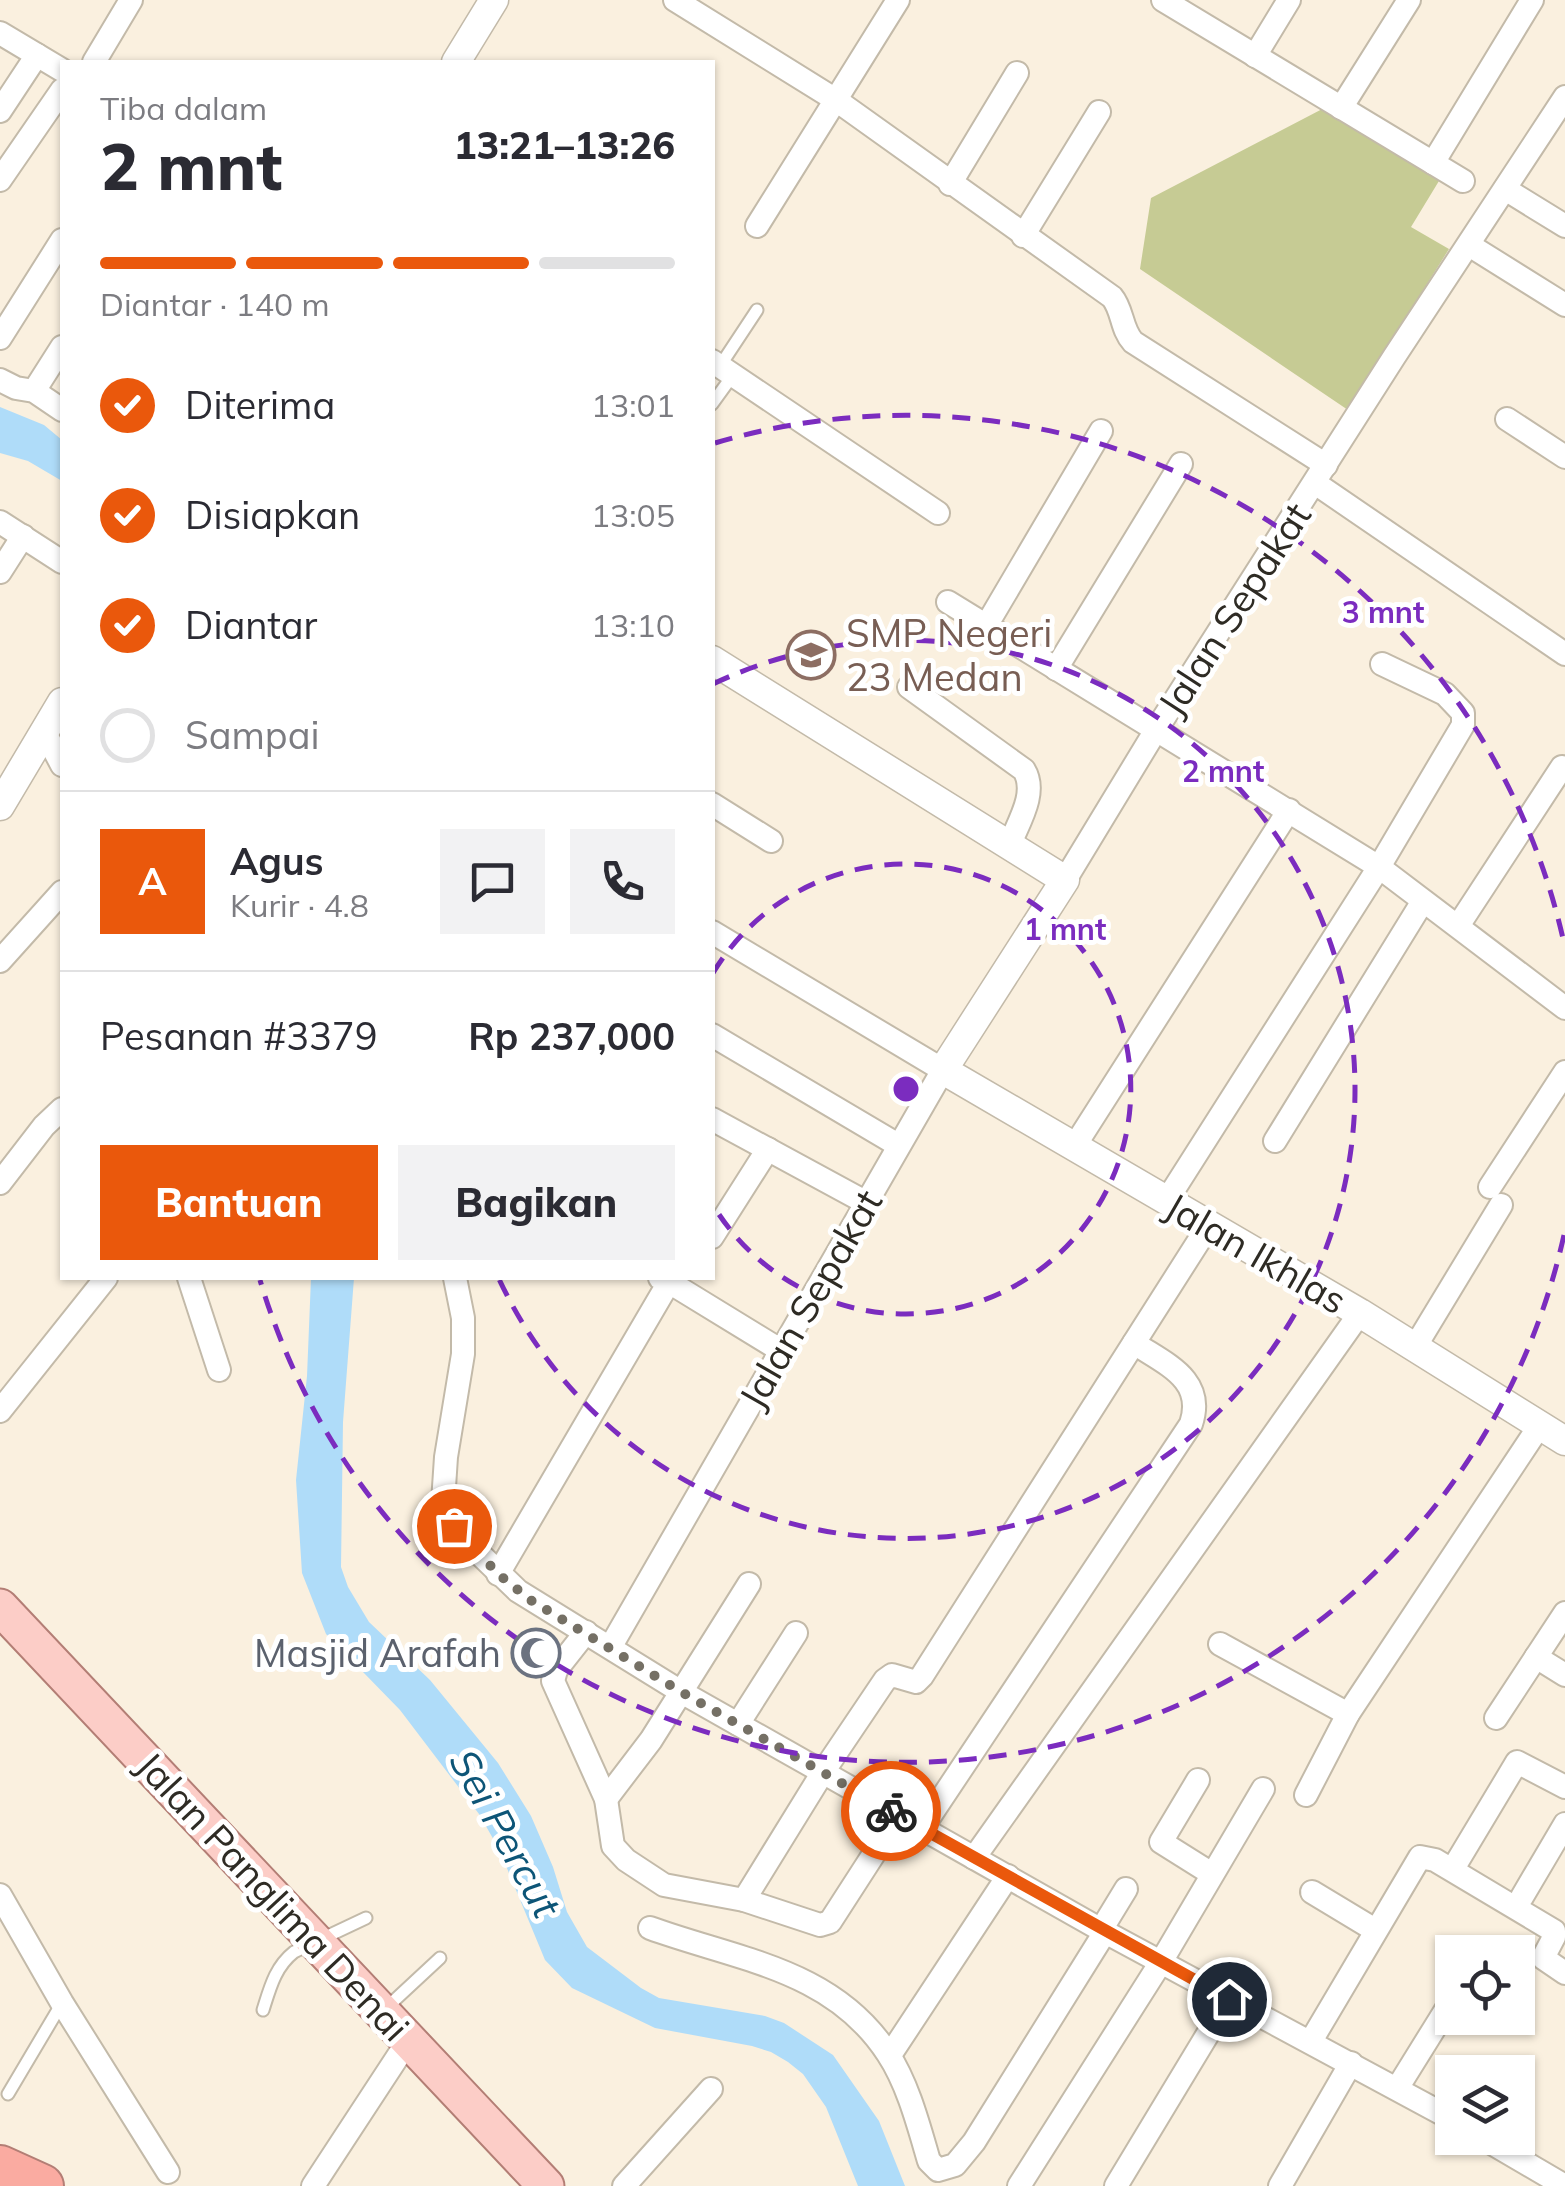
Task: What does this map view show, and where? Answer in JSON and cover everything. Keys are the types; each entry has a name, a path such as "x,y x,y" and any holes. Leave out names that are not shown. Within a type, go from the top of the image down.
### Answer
{"highway":[{"path":"0,2167 42,2186"}],"main road":[{"name":"Jalan Panglima Denai","path":"0,1607 546,2186"}],"street":[{"path":"95,60 132,0"},
{"path":"460,60 494,0"},
{"path":"676,0 836,100 1112,297 1133,342 1321,474 1565,654"},
{"path":"757,226 898,0"},
{"path":"1163,0 1463,181"},
{"path":"1255,56 1289,0"},
{"path":"1341,108 1409,0"},
{"path":"1433,162 1532,0"},
{"path":"0,33 60,69"},
{"path":"0,111 37,55"},
{"path":"950,184 1017,72"},
{"path":"0,180 60,93"},
{"name":"Jalan Sepakat","path":"611,1646 944,1070 1156,730 1469,245 1506,189 1555,134 1565,97"},
{"path":"1023,236 1100,112"},
{"path":"1506,189 1565,226"},
{"path":"0,338 60,243"},
{"path":"1469,245 1565,305"},
{"path":"34,391 60,349"},
{"path":"722,367 938,513"},
{"path":"0,380 34,391 60,409"},
{"path":"1508,419 1565,457"},
{"path":"986,626 1101,431"},
{"path":"1056,669 1181,464"},
{"path":"0,522 60,561"},
{"path":"0,572 24,536"},
{"path":"948,602 1379,867 1565,1008"},
{"path":"715,662 1065,880"},
{"path":"1167,1200 1379,867 1463,726 1463,713 1445,694 1382,664"},
{"path":"909,687 1024,770 1030,791 1009,846"},
{"path":"0,806 60,705"},
{"path":"44,731 60,761"},
{"path":"1458,926 1562,767"},
{"path":"715,806 771,841"},
{"path":"1074,1147 1288,810"},
{"path":"0,961 60,894"},
{"path":"1274,1141 1423,901"},
{"path":"715,934 944,1070"},
{"path":"715,1037 898,1145"},
{"name":"Jalan Ikhlas","path":"944,1070 1360,1313 1565,1441"},
{"path":"1415,1347 1565,1072"},
{"path":"0,1183 60,1111"},
{"path":"715,1121 865,1202"},
{"path":"715,1232 768,1149"},
{"path":"744,1900 888,1676 916,1682 922,1676 1209,1225"},
{"path":"0,1412 104,1280"},
{"path":"190,1280 219,1370"},
{"path":"454,1280 463,1318 463,1354 446,1456 443,1502 454,1526 498,1574 532,1601 683,1693 1103,1931 1435,2110"},
{"path":"498,1574 665,1280 780,1350"},
{"path":"974,1858 1360,1313"},
{"path":"922,1828 1191,1424 1197,1407 1192,1389 1183,1377 1134,1342"},
{"path":"1306,1794 1348,1714 1540,1425"},
{"path":"606,1799 683,1693 749,1584"},
{"path":"1496,1718 1565,1613"},
{"path":"586,1632 556,1670 554,1682 606,1799 611,1840 626,1860 664,1885 744,1900 820,1925 830,1922 899,1815"},
{"path":"738,1724 796,1632"},
{"path":"1220,1644 1348,1714"},
{"path":"1536,1657 1565,1675"},
{"path":"1457,1862 1518,1762 1565,1787"},
{"path":"1198,1780 1160,1842 1212,1874"},
{"path":"1019,2186 1264,1789"},
{"path":"1522,1897 1565,1824"},
{"path":"1311,2041 1420,1858 1427,1857 1554,1930 1543,1958 1565,1973"},
{"path":"890,2055 1008,1876"},
{"path":"650,1928 757,1961 830,1992 855,2012 890,2055 929,2162 938,2170 956,2165 974,2142 1126,1889"},
{"path":"1312,1892 1375,1930"},
{"path":"0,1895 168,2172"},
{"path":"1116,2186 1229,1999"},
{"path":"1398,2087 1435,2027"},
{"path":"313,2186 408,2041"},
{"path":"1280,2186 1351,2064"},
{"path":"624,2186 711,2089"},
{"path":"1512,2155 1565,2186"}],"lane":[{"path":"715,393 722,367 757,310"},
{"path":"263,2010 284,1960 366,1918"},
{"path":"381,2012 440,1958"},
{"path":"8,2094 62,2003"}],"green space":[{"path":"1328,106 1442,176 1411,227 1449,249 1348,410 1140,269 1151,198"}],"water":[{"path":"0,407 44,425 60,438 60,480 28,461 0,453"},
{"name":"Sei Percut","path":"311,1280 354,1280 343,1422 341,1567 369,1622 430,1680 498,1763 531,1816 567,1912 587,1947 659,1998 765,2016 784,2023 833,2055 879,2121 905,2186 858,2186 826,2107 803,2074 788,2062 752,2046 655,2028 572,1988 545,1960 499,1849 479,1814 400,1710 326,1634 302,1573 296,1480 307,1376"}],"way so far":[{"path":"454,1526 498,1574 532,1601 683,1693 891,1811"}],"place":[{"name":"SMP Negeri 23 Medan","path":"811,655"},
{"name":"Masjid Arafah","path":"536,1653"}],"route":[{"path":"891,1811 1229,1999"}]}
